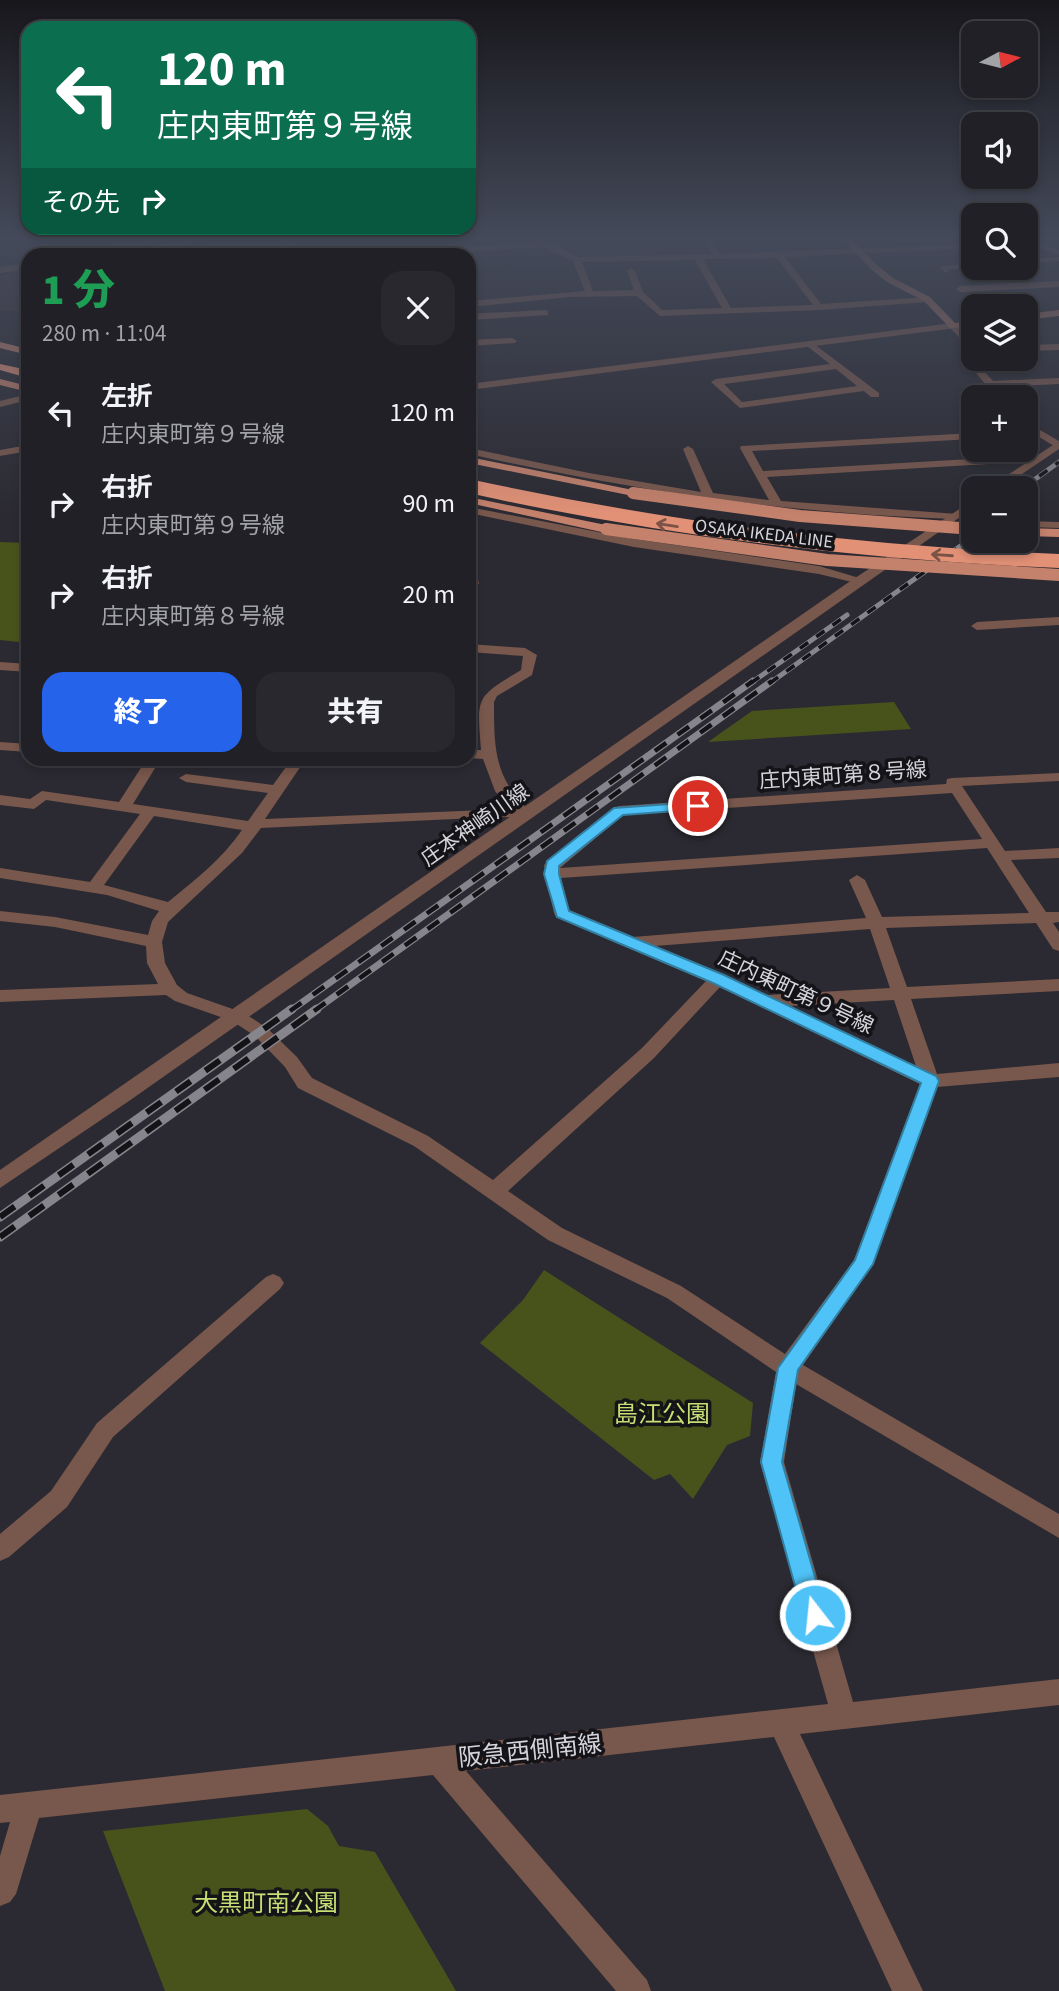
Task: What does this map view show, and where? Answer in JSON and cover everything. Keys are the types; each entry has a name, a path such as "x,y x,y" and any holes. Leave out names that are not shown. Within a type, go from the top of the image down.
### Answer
{"highway":[{"path":"0,356 21,361"},
{"path":"0,367 21,372"},
{"path":"476,474 643,509 761,525 909,539 1059,547"},
{"path":"476,487 632,519 743,536 911,553 1059,561"}],"main road":[{"path":"0,345 21,350"},
{"path":"0,382 21,387"},
{"name":"OSAKA IKEDA LINE","path":"476,461 634,493 800,516 961,528"},
{"name":"OSAKA IKEDA LINE","path":"476,501 606,529 827,560 1059,575"},
{"path":"1038,532 1059,533"}],"street":[{"path":"476,386 922,330"},
{"path":"476,343 512,341"},
{"path":"810,344 875,395"},
{"path":"1038,348 1059,347"},
{"path":"837,366 716,382 740,405 865,387"},
{"path":"982,371 990,384 1059,381"},
{"path":"0,404 21,399"},
{"path":"1038,434 1059,445 1038,459"},
{"path":"777,504 745,448 961,437"},
{"path":"0,453 21,449"},
{"path":"688,449 709,496"},
{"path":"476,452 709,496 777,504 954,516"},
{"path":"760,474 969,462"},
{"path":"1013,476 1034,462"},
{"path":"476,511 621,541 819,570 860,580"},
{"name":"庄本神崎川線","path":"0,1180 238,1017 961,511"},
{"path":"1038,524 1059,525"},
{"path":"977,625 1059,621"},
{"path":"476,648 525,652 530,655 527,672 491,694 487,702 488,755 491,769 504,795 526,815"},
{"path":"0,666 21,668"},
{"path":"476,701 487,702"},
{"path":"0,746 21,748"},
{"path":"476,754 488,755"},
{"path":"125,805 149,766"},
{"path":"294,766 255,826 212,874 170,909 160,921 154,942 156,963 170,989 181,997 238,1017 261,1032 291,1062 305,1083 421,1141 555,1234 674,1292 788,1368 1059,1527"},
{"path":"186,778 278,790"},
{"path":"1056,782 952,782 1059,945"},
{"name":"庄内東町第８号線","path":"552,874 552,864 619,811 955,788"},
{"path":"0,800 34,804 42,795 255,826 498,812 526,815"},
{"path":"94,886 150,811"},
{"path":"552,874 995,850 1059,853"},
{"path":"0,873 94,886 129,894 170,909"},
{"name":"庄内東町第９号線","path":"552,874 562,913 718,979 930,1081"},
{"path":"844,1716 772,1462 788,1368 863,1264 930,1081 876,923 857,880"},
{"path":"0,916 55,922 154,942"},
{"path":"630,942 876,923 1059,918"},
{"path":"494,1191 648,1053 718,979"},
{"path":"763,1001 1059,985"},
{"path":"0,996 170,989"},
{"path":"930,1081 1059,1070"},
{"path":"0,1549 60,1499 105,1430 273,1283"},
{"name":"阪急西側南線","path":"0,1809 1059,1692"},
{"path":"781,1723 908,1991"},
{"path":"439,1761 636,1991"},
{"path":"0,1892 6,1884 29,1806"}],"green space":[{"path":"0,542 21,543 21,642 0,640"},
{"path":"894,702 911,729 708,742 752,711"},
{"name":"島江公園","path":"544,1270 753,1403 750,1436 727,1445 693,1499 670,1474 654,1480 480,1343 523,1300"},
{"name":"大黒町南公園","path":"307,1809 328,1826 339,1846 375,1852 456,1991 165,1991 103,1831"}],"railway":[{"path":"1038,477 1059,462"},
{"path":"770,683 961,546"},
{"path":"751,683 847,615"},
{"path":"290,1011 753,681"},
{"path":"314,1011 772,681"},
{"path":"0,1217 292,1009"},
{"path":"0,1237 317,1009"}],"route":[{"path":"698,806 619,811 552,864 562,913 718,979 930,1081 863,1264 788,1368 772,1462 815,1615"}]}
